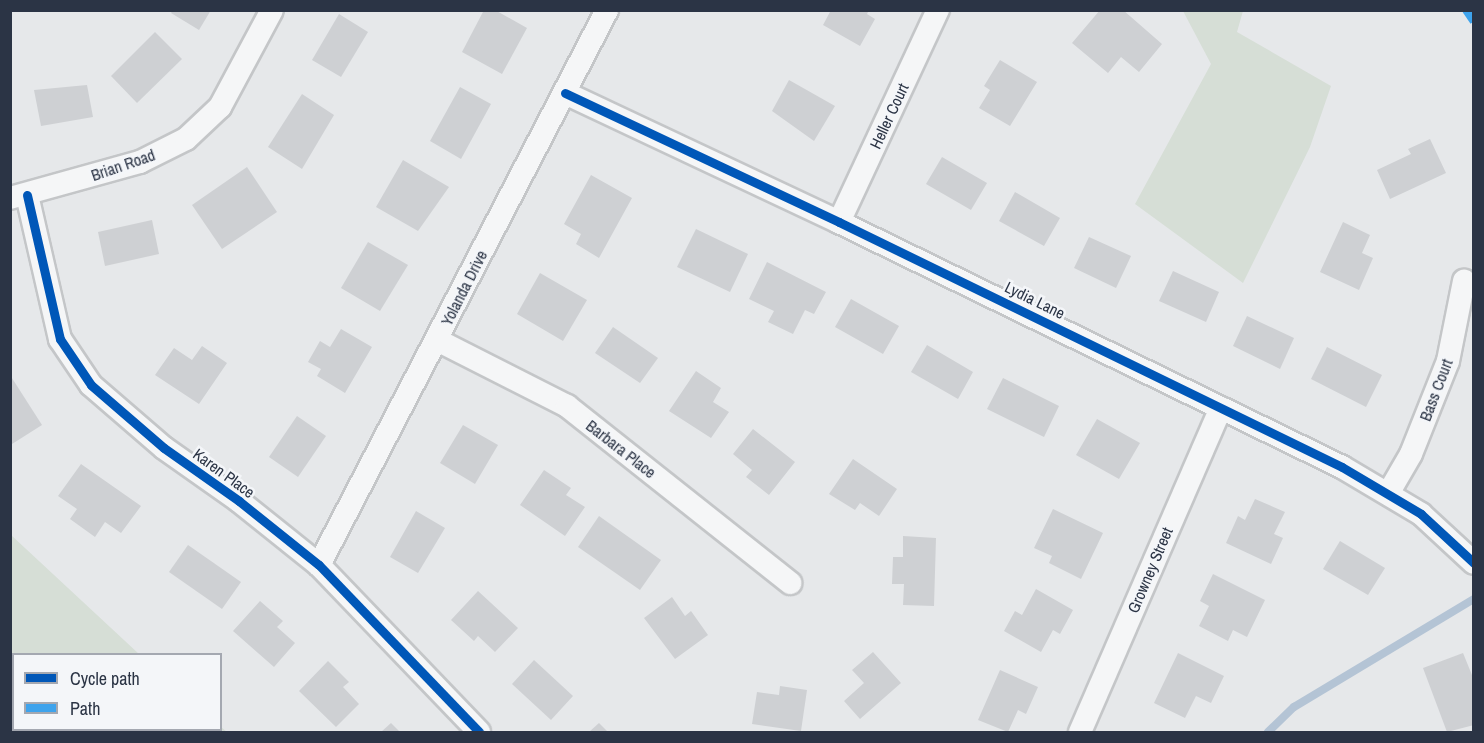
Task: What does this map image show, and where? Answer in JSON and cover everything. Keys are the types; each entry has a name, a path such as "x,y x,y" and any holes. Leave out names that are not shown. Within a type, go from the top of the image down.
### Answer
{"street":[{"name":"Brian Road","path":"19,197 140,162 186,139 220,107 272,10"},
{"name":"Yolanda Drive","path":"319,565 607,10"},
{"name":"Heller Court","path":"839,222 938,10"},
{"name":"Lydia Lane","path":"565,93 839,222 1389,492 1447,535 1473,563"},
{"name":"Karen Place","path":"19,197 60,339 92,385 164,448 239,501 319,565 479,732"},
{"name":"Bass Court","path":"1389,492 1411,454 1448,361 1464,281"},
{"name":"Barbara Place","path":"437,340 567,406 790,583"},
{"name":"Growney Street","path":"1080,732 1221,408"}],"shaded area":[{"path":"1183,11 1243,11 1237,32 1331,86 1310,147 1243,283 1135,204 1211,64"},
{"path":"11,535 138,653 12,653 12,731 222,731 222,728 227,732 11,732"}],"building":[{"path":"173,10 211,10 199,30 171,13"},
{"path":"484,10 495,10 527,28 502,74 462,52"},
{"path":"831,10 869,10 867,14 875,19 860,46 823,25"},
{"path":"1100,10 1123,10 1162,44 1139,72 1121,57 1108,73 1072,43"},
{"path":"339,14 368,32 341,77 312,60"},
{"path":"155,32 182,59 137,103 111,76"},
{"path":"1000,60 1037,82 1010,126 979,108 990,90 984,86"},
{"path":"789,80 835,106 814,141 772,111"},
{"path":"87,85 93,117 41,126 34,90"},
{"path":"460,87 491,104 461,159 430,141"},
{"path":"302,94 334,115 302,169 268,147"},
{"path":"1430,139 1446,173 1390,199 1377,170 1411,154 1408,149"},
{"path":"942,157 987,183 971,210 926,184"},
{"path":"403,160 449,187 418,231 376,207"},
{"path":"247,167 277,212 222,249 192,205"},
{"path":"591,175 632,198 599,258 576,244 581,234 564,224"},
{"path":"1015,192 1060,218 1044,246 999,221"},
{"path":"152,220 159,254 105,266 98,232"},
{"path":"1343,222 1370,235 1362,253 1373,258 1359,290 1320,272"},
{"path":"696,229 748,254 730,292 677,267"},
{"path":"1089,237 1131,256 1116,288 1074,268"},
{"path":"368,242 408,265 380,311 341,288"},
{"path":"767,262 826,292 814,314 805,310 793,334 768,322 774,311 749,299"},
{"path":"1173,271 1219,292 1206,322 1159,301"},
{"path":"540,273 587,300 563,341 517,314"},
{"path":"851,299 899,326 883,354 835,327"},
{"path":"1247,316 1294,338 1280,369 1233,346"},
{"path":"613,327 658,358 640,383 595,353"},
{"path":"341,329 372,347 345,393 317,376 321,369 308,362 320,341 330,347"},
{"path":"927,345 973,372 958,399 911,372"},
{"path":"202,346 227,363 199,404 155,375 174,348 192,360"},
{"path":"1327,347 1382,375 1366,407 1311,379"},
{"path":"696,371 721,388 713,402 729,412 711,438 669,411"},
{"path":"10,375 42,425 12,444 10,441"},
{"path":"1003,378 1059,406 1044,437 987,409"},
{"path":"297,416 326,436 298,477 269,457"},
{"path":"1097,419 1140,443 1119,479 1076,455"},
{"path":"463,425 498,445 475,484 440,463"},
{"path":"753,429 795,462 769,495 746,477 752,470 733,454"},
{"path":"853,459 897,489 879,516 860,503 855,510 829,494"},
{"path":"81,464 141,506 121,533 105,522 95,537 70,519 77,509 58,496"},
{"path":"544,470 571,488 566,495 585,507 565,536 520,505"},
{"path":"1255,499 1285,512 1274,534 1283,538 1271,564 1226,543 1238,516 1245,520"},
{"path":"1053,509 1103,533 1081,579 1049,563 1052,556 1034,548"},
{"path":"416,511 445,528 418,573 390,557"},
{"path":"599,516 661,560 640,590 578,547"},
{"path":"903,536 936,538 934,606 903,605 904,584 892,584 893,557 903,557"},
{"path":"1340,541 1385,568 1368,595 1323,569"},
{"path":"188,545 241,582 222,609 169,572"},
{"path":"1213,574 1265,600 1247,637 1233,630 1228,641 1199,626 1209,606 1200,601"},
{"path":"1036,589 1073,610 1060,634 1053,630 1041,652 1004,631 1015,611 1022,615"},
{"path":"478,591 518,628 495,652 478,636 474,641 451,620"},
{"path":"672,597 685,616 691,611 708,635 675,659 644,618"},
{"path":"260,601 283,621 277,627 295,643 274,667 233,631"},
{"path":"873,652 901,683 860,719 844,701 864,683 852,670"},
{"path":"1178,653 1224,676 1211,703 1196,696 1185,718 1154,703"},
{"path":"1463,653 1474,680 1474,725 1447,732 1423,668"},
{"path":"534,660 573,696 551,720 512,684"},
{"path":"328,661 349,682 343,687 359,704 336,727 299,691"},
{"path":"1000,670 1038,687 1026,714 1018,710 1008,732 978,720"},
{"path":"780,686 807,690 801,731 752,724 757,692 779,695"},
{"path":"391,723 400,732 381,732"},
{"path":"599,723 608,732 589,732"}],"waterway":[{"path":"1268,732 1294,707 1474,599"}],"marked path":[{"path":"1466,10 1474,22"}],"cycle path":[{"path":"565,93 839,222 1342,467 1421,514 1474,563"},
{"path":"27,195 60,339 91,385 164,448 239,501 319,565 479,732"}]}
